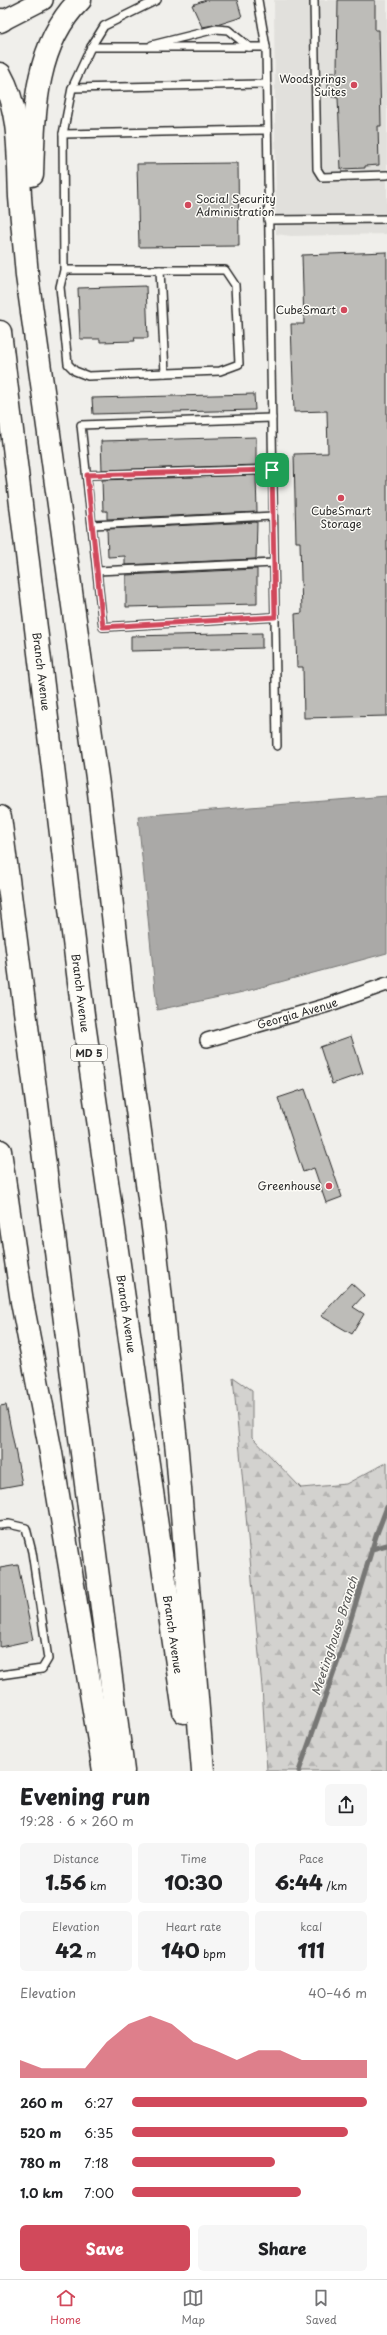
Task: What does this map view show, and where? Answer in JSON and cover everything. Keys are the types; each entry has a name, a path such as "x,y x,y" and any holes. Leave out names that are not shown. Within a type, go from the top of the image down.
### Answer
{"highway":[{"path":"34,328 31,188 33,138 41,71 46,51 60,22 80,0"},
{"path":"0,74 11,97 17,123 21,206 34,328 99,792 123,1005 154,1242 177,1452 203,1771"},
{"name":"Branch Avenue","path":"0,332 84,1023 192,1771"},
{"path":"0,817 123,1771"},
{"path":"0,1151 22,1302 51,1453 104,1771"}],"main road":[{"path":"1,21 43,0"}],"street":[{"name":"Georgia Avenue","path":"207,1040 350,998 387,984"}],"lane":[{"path":"64,270 225,270 235,286 239,364 220,371 88,376 75,371 68,364 60,287 64,270 63,134 72,88 91,48 104,26 157,0"},
{"path":"258,0 266,47 277,746"},
{"path":"314,0 317,169 322,177 387,175"},
{"path":"144,47 173,38 198,35 216,29 228,30 249,47"},
{"path":"91,48 266,47"},
{"path":"72,88 266,84"},
{"path":"63,134 267,130"},
{"path":"268,220 387,219"},
{"path":"160,270 166,373"},
{"path":"272,418 81,425 103,627 275,617"},
{"path":"87,475 272,470"},
{"path":"92,525 273,516"},
{"path":"97,571 274,563"},
{"path":"0,1525 9,1524 26,1528 32,1552 48,1659 42,1669 0,1675"}],"shaded area":[{"path":"274,0 387,0 387,234 291,236 276,234"},
{"path":"387,796 387,953 243,992 157,1010 138,816"}],"green space":[{"path":"233,1377 252,1390 252,1437 301,1488 346,1484 387,1462 387,1771 267,1771 262,1687"}],"building":[{"path":"206,0 237,0 242,17 220,24 202,27 192,5"},
{"name":"Woodsprings Suites","path":"338,0 375,0 375,30 379,30 381,126 378,126 379,165 365,166 365,168 341,169 338,98 328,96 328,73 336,73 337,71"},
{"name":"Social Security Administration","path":"238,163 239,246 139,247 137,164"},
{"name":"CubeSmart Storage","path":"387,252 387,716 304,718 303,667 297,667 295,614 302,613 300,542 296,542 294,454 328,453 327,411 294,412 291,324 304,324 302,255"},
{"path":"146,286 148,338 134,338 135,341 100,342 100,339 80,339 78,288"},
{"path":"254,394 255,410 93,414 92,398"},
{"path":"256,437 256,465 102,470 101,441"},
{"path":"256,475 257,512 107,519 107,511 103,511 102,480"},
{"path":"257,522 256,559 125,565 125,556 108,557 107,529"},
{"path":"257,569 257,604 126,607 126,575"},
{"path":"262,633 262,648 131,651 131,636"},
{"path":"351,1036 363,1073 332,1084 320,1047"},
{"path":"305,1089 342,1197 326,1203 314,1168 303,1172 278,1098"},
{"path":"351,1283 364,1295 353,1307 364,1314 352,1334 321,1316"},
{"path":"6,1405 22,1484 0,1488 0,1406"},
{"path":"18,1565 33,1640 0,1647 0,1568"}],"waterway":[{"name":"Meetinghouse Branch","path":"299,1771 339,1658 376,1536 387,1507"},
{"path":"372,1549 387,1545"}],"place":[{"name":"Woodsprings Suites","path":"354,85"},
{"name":"Social Security Administration","path":"188,205"},
{"name":"CubeSmart","path":"344,310"},
{"name":"CubeSmart Storage","path":"341,498"},
{"name":"Greenhouse","path":"329,1186"}],"route":[{"path":"272,470 275,617 103,627 87,475 272,470"}]}
